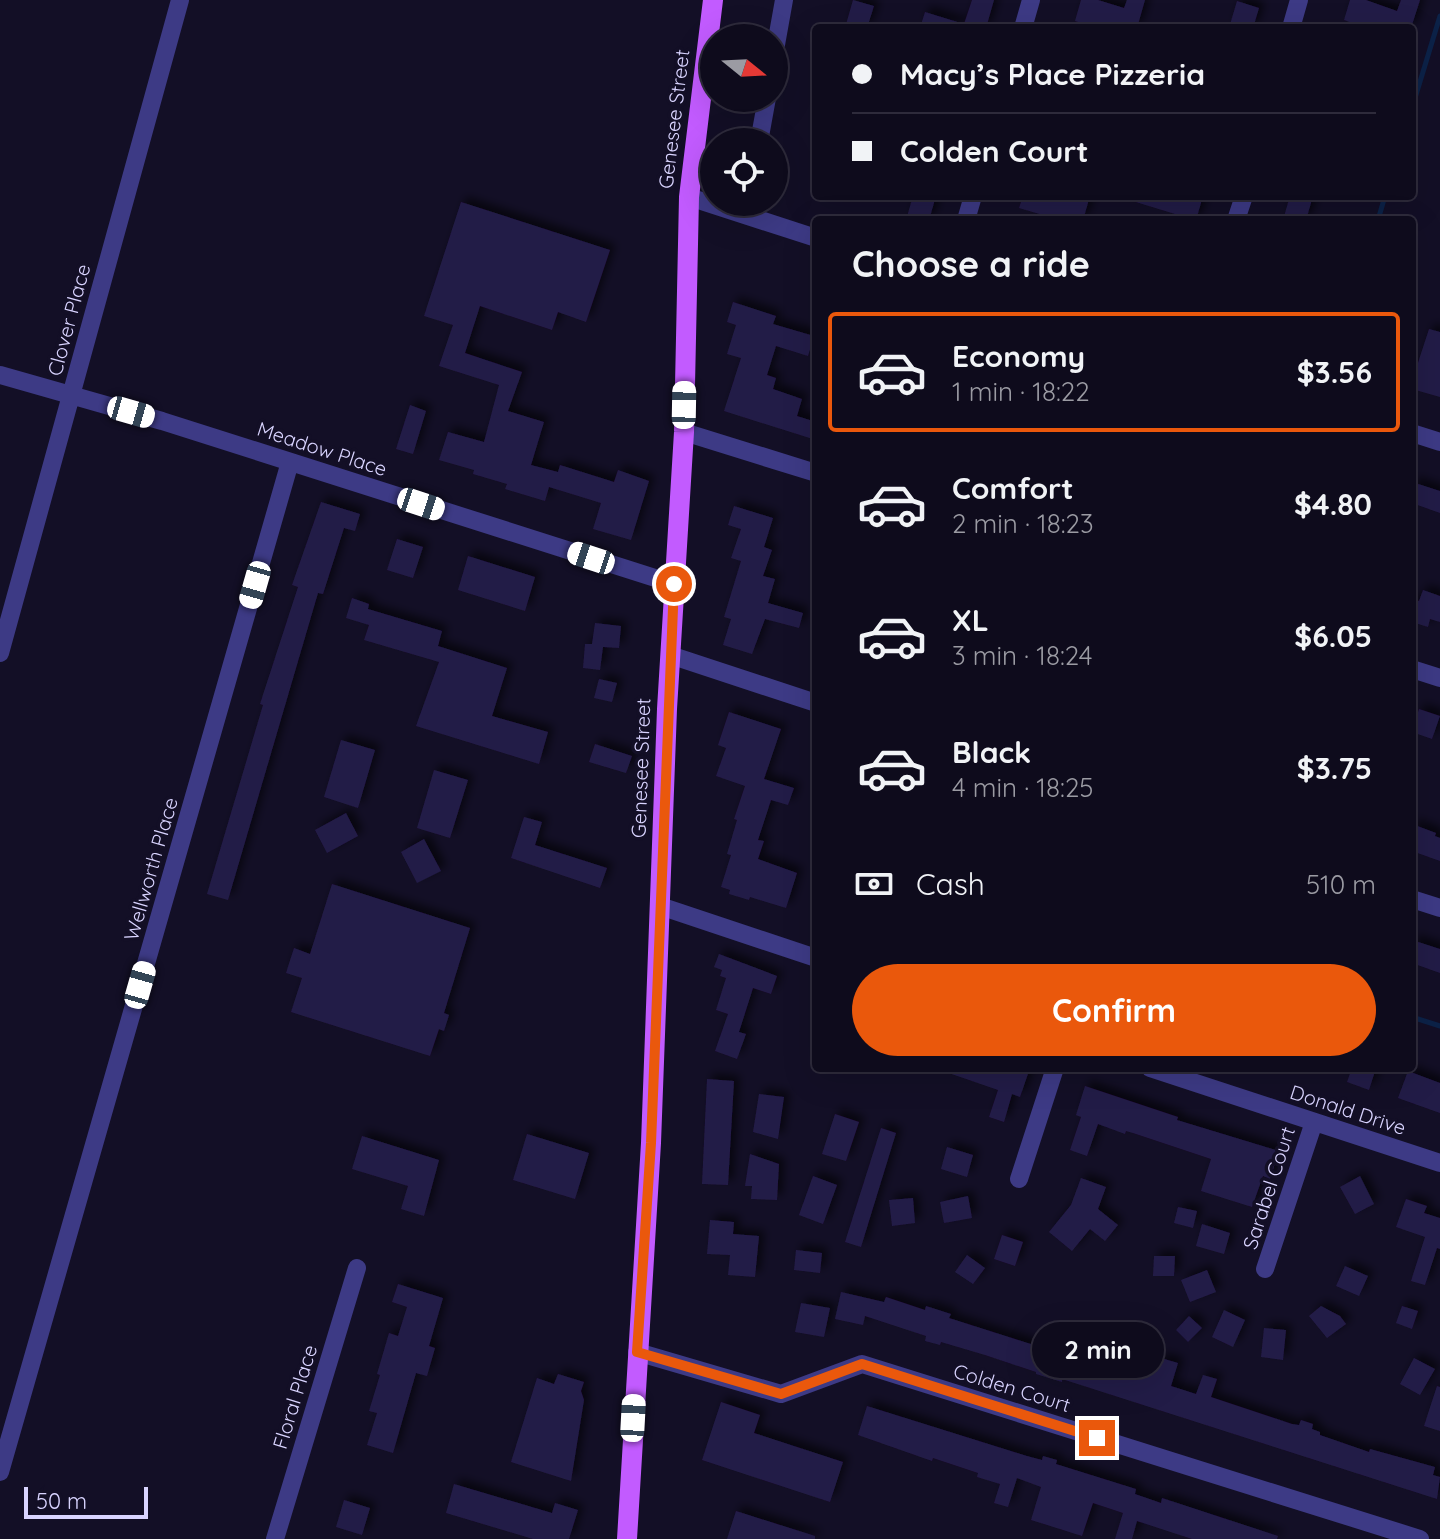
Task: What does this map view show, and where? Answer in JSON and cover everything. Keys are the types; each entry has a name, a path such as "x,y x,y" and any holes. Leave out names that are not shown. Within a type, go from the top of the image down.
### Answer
{"main road":[{"name":"Genesee Street","path":"627,1539 651,1143 670,655 684,432 689,197 713,0"}],"street":[{"name":"Clover Place","path":"0,653 180,0"},
{"path":"780,24 784,0"},
{"path":"1024,24 1031,0"},
{"path":"1292,24 1299,0"},
{"path":"689,197 700,199"},
{"path":"764,216 812,236"},
{"name":"Meadow Place","path":"0,375 290,462 674,584"},
{"path":"684,432 812,472"},
{"path":"1416,434 1440,442"},
{"name":"Wellworth Place","path":"0,1472 290,462"},
{"path":"670,655 812,702"},
{"path":"1416,670 1440,678"},
{"path":"1416,900 1440,908"},
{"path":"660,906 812,957"},
{"path":"1019,1179 1054,1072"},
{"name":"Donald Drive","path":"1162,1072 1440,1163"},
{"name":"Sarabel Court","path":"1265,1269 1314,1122"},
{"name":"Floral Place","path":"275,1539 357,1268"},
{"name":"Colden Court","path":"637,1352 781,1394 862,1364 1420,1539"}],"building":[{"path":"853,0 874,6 868,24 846,24"},
{"path":"972,0 994,0 987,24 964,24"},
{"path":"1081,0 1098,0 1124,8 1127,0 1145,0 1138,24 1085,24 1075,21"},
{"path":"1350,0 1366,0 1397,11 1401,0 1420,0 1412,24 1355,24 1344,20"},
{"path":"1237,1 1259,8 1254,24 1230,24"},
{"path":"925,12 964,24 921,24"},
{"path":"912,200 935,200 930,216 907,216"},
{"path":"1022,200 1089,200 1084,216 1046,216 1019,208"},
{"path":"1129,200 1202,200 1197,216 1175,214"},
{"path":"1289,200 1312,200 1307,216 1284,216"},
{"path":"461,202 610,250 586,322 558,312 552,330 480,306 465,353 522,372 508,411 544,422 531,465 558,472 560,465 614,482 618,470 649,481 631,540 593,529 601,503 549,487 545,501 505,489 507,484 473,474 474,470 439,460 448,432 484,442 499,385 439,366 453,325 424,316"},
{"path":"733,302 776,316 773,324 812,335 808,356 776,346 767,375 776,378 773,389 802,399 797,416 812,421 812,439 724,411 741,358 727,354 736,325 727,322"},
{"path":"1429,329 1440,332 1440,397 1416,390 1417,366"},
{"path":"410,405 426,411 413,454 396,449"},
{"path":"1416,483 1440,491 1440,513 1416,504"},
{"path":"321,502 360,514 355,531 344,528 323,594 318,593 228,900 207,894 263,705 260,704 298,587 292,585"},
{"path":"734,506 773,518 764,547 772,550 763,576 775,579 768,603 803,613 799,628 765,619 752,654 723,645 731,619 724,617 741,561 731,558 741,529 728,525"},
{"path":"397,539 423,547 413,578 387,570"},
{"path":"468,556 535,577 525,611 458,590"},
{"path":"1423,590 1440,596 1440,622 1430,619 1428,627 1416,623 1416,600 1419,601"},
{"path":"352,598 369,604 368,609 442,631 438,646 507,668 492,716 548,732 539,764 416,726 439,662 364,640 369,625 346,618"},
{"path":"595,623 621,626 619,648 603,647 600,670 583,668 585,644 592,644"},
{"path":"599,679 617,683 612,702 594,698"},
{"path":"1419,709 1440,716 1432,739 1416,733"},
{"path":"729,712 781,729 764,779 794,788 788,805 771,800 758,840 764,841 758,859 797,873 786,908 729,894 730,890 721,887 731,855 727,854 737,820 734,819 745,786 716,776 726,748 718,745"},
{"path":"341,740 375,750 358,808 324,797"},
{"path":"595,744 632,756 626,773 589,762"},
{"path":"434,770 468,780 450,838 417,828"},
{"path":"346,813 358,836 327,853 315,830"},
{"path":"524,817 542,822 535,845 607,868 600,888 511,858"},
{"path":"1416,826 1436,833 1435,836 1440,838 1440,861 1416,852"},
{"path":"424,839 441,871 417,883 401,852"},
{"path":"332,884 470,928 444,1013 449,1015 444,1031 439,1029 430,1056 291,1012 302,978 286,973 294,948 310,954"},
{"path":"1416,941 1440,949 1440,973 1416,964"},
{"path":"719,954 777,976 771,994 753,988 739,1032 746,1034 737,1059 715,1051 728,1014 716,1010 726,978 720,976 722,970 714,967"},
{"path":"946,1072 1029,1072 1020,1097 1012,1094 1004,1122 989,1117 998,1090"},
{"path":"1351,1072 1375,1072 1369,1090 1347,1082"},
{"path":"1408,1072 1411,1072 1440,1083 1440,1113 1398,1098"},
{"path":"707,1079 734,1081 728,1185 702,1184"},
{"path":"1085,1086 1178,1117 1177,1120 1279,1151 1270,1179 1263,1176 1252,1207 1201,1191 1211,1159 1133,1133 1126,1131 1125,1134 1098,1124 1087,1156 1070,1150 1081,1117 1076,1115"},
{"path":"759,1094 784,1097 778,1139 753,1132"},
{"path":"835,1114 859,1122 846,1161 822,1154"},
{"path":"881,1128 896,1133 861,1247 845,1242"},
{"path":"527,1134 589,1153 575,1199 513,1180"},
{"path":"362,1136 439,1160 424,1216 401,1209 408,1186 352,1169"},
{"path":"947,1147 973,1155 967,1177 941,1169"},
{"path":"750,1154 779,1164 777,1200 751,1199 752,1186 745,1186"},
{"path":"813,1176 837,1185 823,1224 799,1215"},
{"path":"1360,1176 1374,1204 1355,1214 1340,1187"},
{"path":"1081,1178 1106,1187 1098,1209 1118,1225 1105,1241 1090,1229 1072,1251 1049,1232 1071,1205"},
{"path":"968,1196 972,1218 944,1223 940,1202"},
{"path":"913,1198 915,1223 892,1226 889,1200"},
{"path":"1406,1199 1427,1206 1424,1213 1440,1218 1440,1249 1437,1248 1425,1285 1411,1281 1425,1237 1396,1227"},
{"path":"1178,1207 1197,1211 1193,1228 1174,1223"},
{"path":"710,1220 734,1222 733,1234 759,1236 755,1277 728,1275 730,1255 707,1254"},
{"path":"1202,1224 1230,1233 1224,1254 1196,1246"},
{"path":"1002,1235 1023,1242 1015,1266 994,1259"},
{"path":"796,1250 822,1253 820,1273 794,1270"},
{"path":"967,1255 985,1268 973,1284 955,1272"},
{"path":"1154,1256 1175,1256 1174,1276 1153,1276"},
{"path":"1345,1266 1368,1276 1359,1296 1336,1286"},
{"path":"1207,1270 1216,1292 1190,1302 1181,1280"},
{"path":"398,1284 443,1298 429,1346 435,1348 427,1376 416,1373 393,1453 367,1445 377,1413 369,1411 380,1375 377,1374 389,1333 398,1336 407,1307 392,1302"},
{"path":"841,1292 884,1302 886,1297 925,1310 926,1306 951,1314 949,1318 1131,1376 1134,1366 1147,1370 1149,1363 1158,1366 1161,1358 1178,1363 1171,1386 1196,1394 1203,1375 1217,1379 1211,1397 1292,1424 1299,1425 1301,1420 1313,1424 1312,1429 1320,1435 1369,1452 1370,1449 1435,1467 1433,1475 1440,1477 1437,1499 1062,1379 1062,1382 1036,1374 985,1355 941,1342 940,1345 925,1341 926,1336 865,1316 863,1325 835,1319"},
{"path":"801,1303 830,1308 824,1337 795,1332"},
{"path":"1321,1306 1340,1316 1346,1324 1327,1338 1309,1316"},
{"path":"1402,1306 1418,1311 1412,1329 1396,1323"},
{"path":"1224,1310 1245,1320 1233,1347 1212,1337"},
{"path":"1189,1316 1202,1328 1188,1342 1176,1330"},
{"path":"1264,1328 1286,1330 1283,1360 1261,1357"},
{"path":"1414,1358 1435,1369 1420,1395 1400,1384"},
{"path":"558,1374 584,1382 571,1481 511,1462 537,1378 554,1384"},
{"path":"1437,1386 1440,1387 1440,1431 1424,1426"},
{"path":"721,1402 760,1415 754,1433 843,1462 830,1502 702,1460"},
{"path":"867,1406 1027,1456 1057,1460 1056,1464 1136,1489 1135,1494 1161,1503 1162,1498 1278,1536 1277,1539 1192,1539 1137,1521 1132,1539 1115,1539 1123,1513 1093,1503 1082,1536 1031,1520 1041,1487 1017,1478 1008,1507 994,1503 1000,1484 977,1477 978,1473 933,1458 932,1461 858,1435"},
{"path":"454,1484 552,1513 555,1503 578,1510 569,1539 533,1539 446,1513"},
{"path":"344,1500 370,1508 362,1535 336,1527"},
{"path":"736,1511 815,1536 815,1539 727,1539"}],"waterway":[{"path":"1416,95 1440,16"},
{"path":"1379,216 1384,200"},
{"path":"1416,1018 1440,1026"}],"route":[{"path":"674,584 651,1143 637,1352 781,1394 862,1364 1097,1438"}]}
